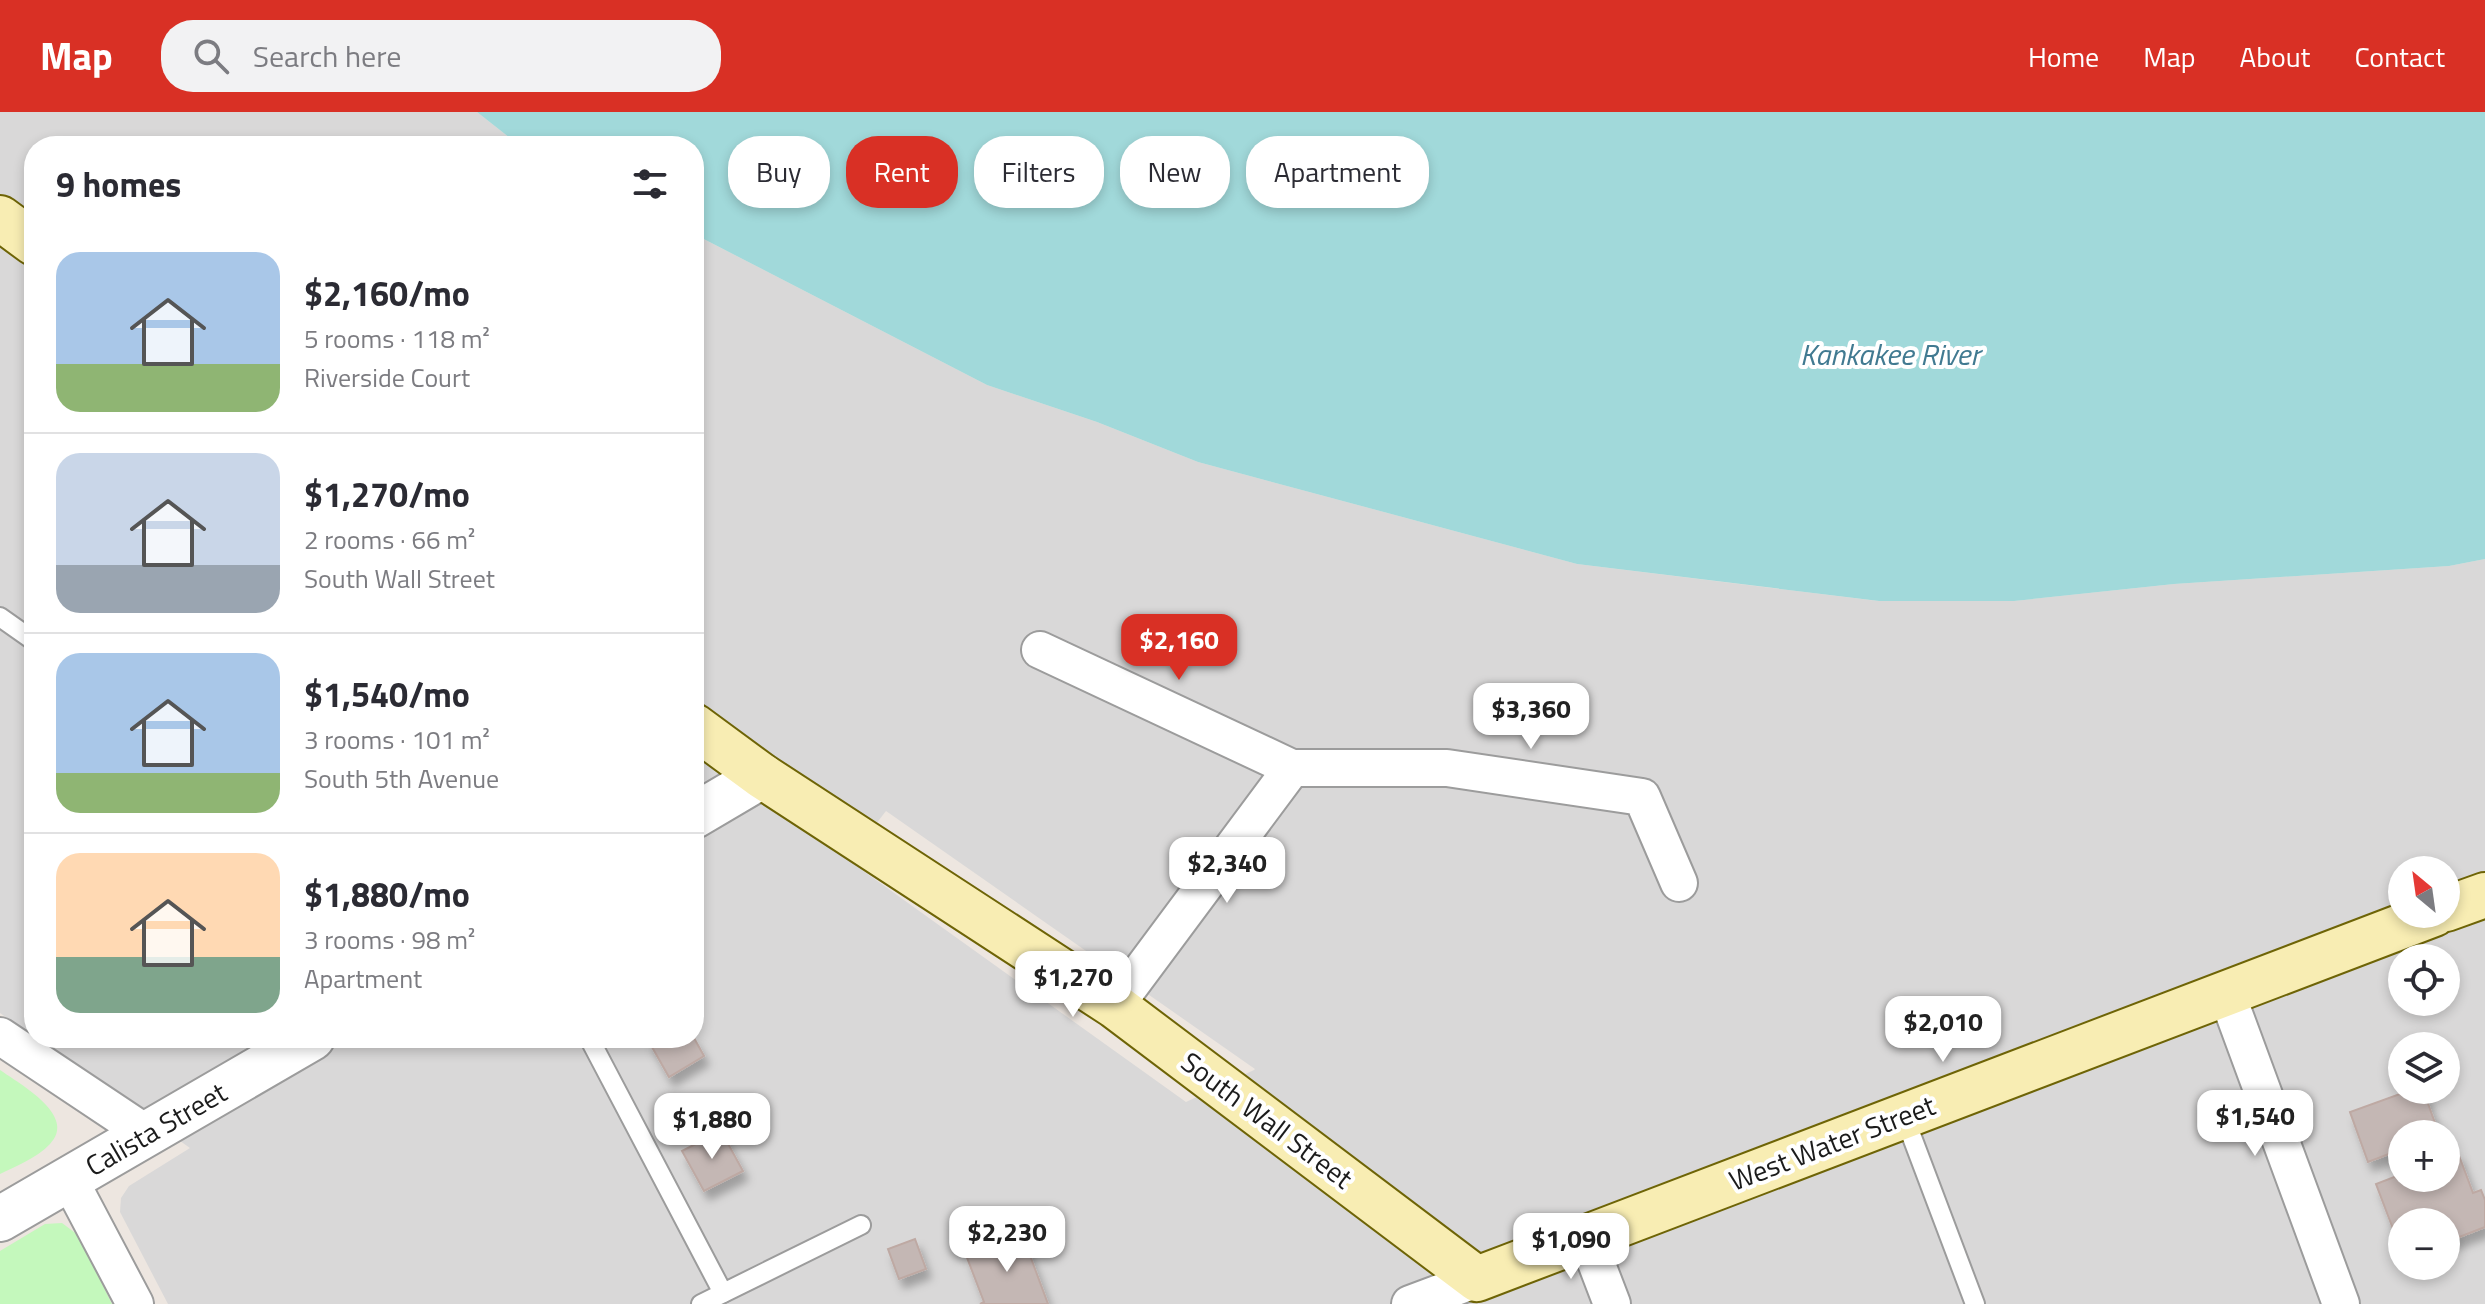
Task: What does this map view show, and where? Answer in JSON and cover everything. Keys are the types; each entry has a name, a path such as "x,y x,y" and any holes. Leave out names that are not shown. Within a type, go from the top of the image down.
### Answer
{"main road":[{"path":"0,218 24,236"},
{"name":"South Wall Street","path":"704,733 762,776 1115,1006 1477,1279"},
{"path":"2460,904 2485,895"},
{"name":"West Water Street","path":"1477,1279 2397,928"}],"street":[{"path":"1040,650 1292,768 1447,768 1642,797 1679,883"},
{"path":"1115,1006 1292,768"},
{"path":"704,810 762,776"},
{"path":"2226,992 2341,1304"},
{"path":"0,1036 147,1134"},
{"name":"Calista Street","path":"0,1219 295,1048"},
{"path":"69,1179 135,1304"},
{"path":"1586,1236 1612,1304"},
{"name":"West Water Street","path":"1410,1304 1477,1279"}],"lane":[{"path":"0,617 24,634"},
{"path":"594,1048 723,1293"},
{"path":"1904,1115 1975,1304"},
{"path":"701,1304 861,1225"}],"shaded area":[{"path":"0,112 477,112 507,136 24,136 24,1030 0,1013"},
{"path":"704,239 987,385 1097,422 1198,462 1577,564 1878,601 2014,601 2174,584 2449,566 2485,559 2485,1304 168,1304 120,1212 121,1198 129,1186 190,1148 49,1048 704,1048","holes":["886,811 1255,1069 1186,1102 848,860"]}],"green space":[{"path":"0,1070 43,1102 57,1123 57,1133 45,1149 0,1174"},
{"path":"62,1223 78,1235 112,1304 0,1304 0,1251 45,1224"}],"water":[{"name":"Kankakee River","path":"477,112 2485,112 2485,559 2449,566 2174,584 2014,601 1879,601 1577,564 1198,462 1097,422 987,385 704,239 704,136 507,136"}],"building":[{"path":"653,1048 700,1048 704,1056 669,1077"},
{"path":"2388,1098 2388,1104 2428,1104 2434,1120 2388,1120 2388,1154 2368,1162 2350,1112"},
{"path":"721,1131 743,1171 704,1191 682,1151"},
{"path":"2460,1158 2473,1193 2481,1190 2485,1200 2485,1227 2460,1237 2460,1208 2388,1208 2388,1216 2376,1184 2388,1179 2388,1192 2460,1192"},
{"path":"1022,1234 1048,1304 980,1304 984,1302 966,1255"},
{"path":"915,1239 926,1269 899,1279 888,1249"}]}
